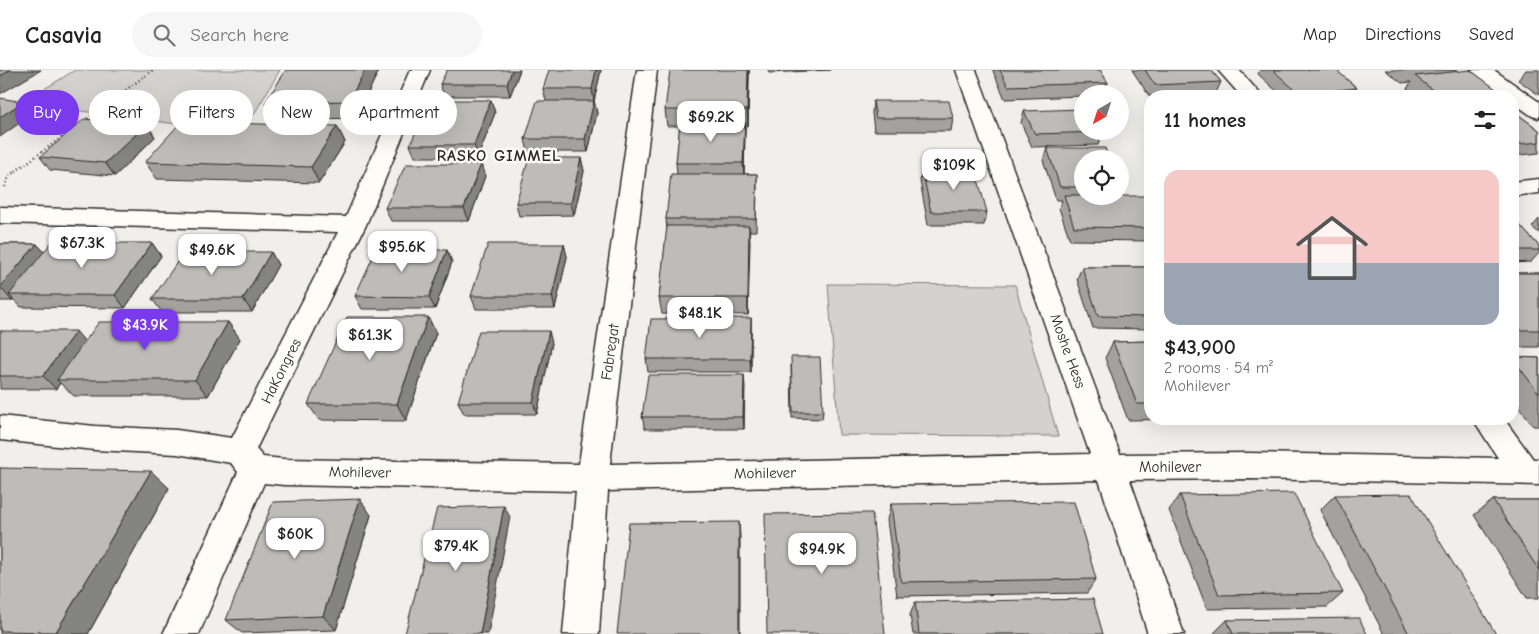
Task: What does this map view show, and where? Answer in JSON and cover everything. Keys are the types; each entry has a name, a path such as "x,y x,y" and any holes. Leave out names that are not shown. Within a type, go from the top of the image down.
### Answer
{"street":[{"name":"HaKongres","path":"181,634 247,461 354,225 420,70"},
{"name":"Fabregat","path":"581,634 593,478 647,70"},
{"name":"Moshe Hess","path":"966,70 1110,467 1166,634"},
{"path":"1228,70 1246,90"},
{"path":"1481,70 1509,90"},
{"path":"1519,98 1539,112"},
{"path":"1519,187 1539,186"},
{"path":"2,203 354,225"},
{"path":"1493,425 1532,472"},
{"name":"Mohilever","path":"0,428 95,438 177,442 247,461 593,478 1110,467 1249,466 1532,472"}],"path":[{"path":"81,123 153,70"},
{"path":"2,203 9,176 65,135"}],"shaded area":[{"path":"75,70 280,70 268,90 263,90 263,99 253,116 253,90 170,90 170,123 160,122 160,90 89,90 89,112 79,111 79,90 43,90"},
{"path":"828,284 1015,285 1058,436 839,435"}],"building":[{"path":"0,70 10,70 0,76"},
{"path":"286,70 365,70 355,90 340,90 340,101 330,101 330,90 273,90"},
{"path":"447,70 512,70 507,84 440,84"},
{"path":"549,70 596,70 592,89 543,89"},
{"path":"670,70 748,70 747,110 665,110"},
{"path":"1000,70 1100,70 1108,83 1008,86"},
{"path":"1145,70 1211,70 1221,82 1155,85"},
{"path":"1273,70 1336,70 1357,88 1338,90 1295,90"},
{"path":"1470,70 1496,89 1433,90 1415,76"},
{"path":"0,98 15,101 15,107 0,117"},
{"path":"457,100 491,100 474,145 410,145 414,135 457,135"},
{"path":"537,101 594,101 585,139 525,139"},
{"path":"873,101 949,101 953,118 876,118"},
{"path":"1074,109 1074,133 1035,134 1024,111"},
{"path":"1519,115 1539,130 1539,142 1521,144 1519,142"},
{"path":"84,119 89,119 89,135 135,135 105,163 40,157 65,135 79,135 79,123"},
{"path":"680,122 745,122 743,163 676,163"},
{"path":"253,124 263,124 263,135 330,135 330,126 337,126 311,167 145,162 170,134 253,135"},
{"path":"1047,148 1105,148 1106,150 1074,150 1074,187 1060,187"},
{"path":"529,158 581,158 571,203 516,203"},
{"path":"406,164 481,164 464,208 385,208"},
{"path":"922,169 975,169 987,212 931,212"},
{"path":"671,174 757,174 756,219 666,219"},
{"path":"1064,195 1074,195 1074,205 1129,205 1129,196 1144,196 1144,228 1074,227"},
{"path":"1519,225 1539,246 1539,250 1519,250"},
{"path":"667,226 749,226 748,298 659,298"},
{"path":"51,243 152,243 115,295 9,295"},
{"path":"0,244 37,244 0,287"},
{"path":"488,244 564,244 552,296 471,296"},
{"path":"376,250 447,250 429,297 355,296"},
{"path":"184,252 271,252 243,299 152,299"},
{"path":"1082,267 1144,267 1144,317 1098,316"},
{"path":"1519,273 1539,273 1539,330 1519,330"},
{"path":"347,317 428,317 397,404 308,404"},
{"path":"751,318 750,359 646,359 651,319"},
{"path":"99,322 228,322 195,380 57,380"},
{"path":"0,331 76,331 43,376 0,376"},
{"path":"479,331 549,331 533,402 458,402"},
{"path":"1144,341 1144,404 1137,404 1113,342"},
{"path":"791,357 820,357 823,412 793,412"},
{"path":"1519,357 1539,358 1539,393 1519,367"},
{"path":"648,375 744,375 743,417 642,417"},
{"path":"0,468 151,471 56,632 0,631"},
{"path":"1294,493 1343,593 1219,595 1180,495"},
{"path":"1411,494 1496,634 1409,634 1335,495"},
{"path":"360,499 323,616 226,620 273,502"},
{"path":"1493,500 1539,500 1539,570"},
{"path":"1074,502 1096,579 901,582 891,504"},
{"path":"504,506 480,634 405,634 437,508"},
{"path":"872,513 885,634 767,634 765,514"},
{"path":"739,522 739,634 617,634 629,523"},
{"path":"1093,599 1103,634 919,634 915,602"},
{"path":"1359,618 1367,634 1233,634 1227,620"}],"district":[{"name":"RASKO GIMMEL","path":"499,155"}]}
